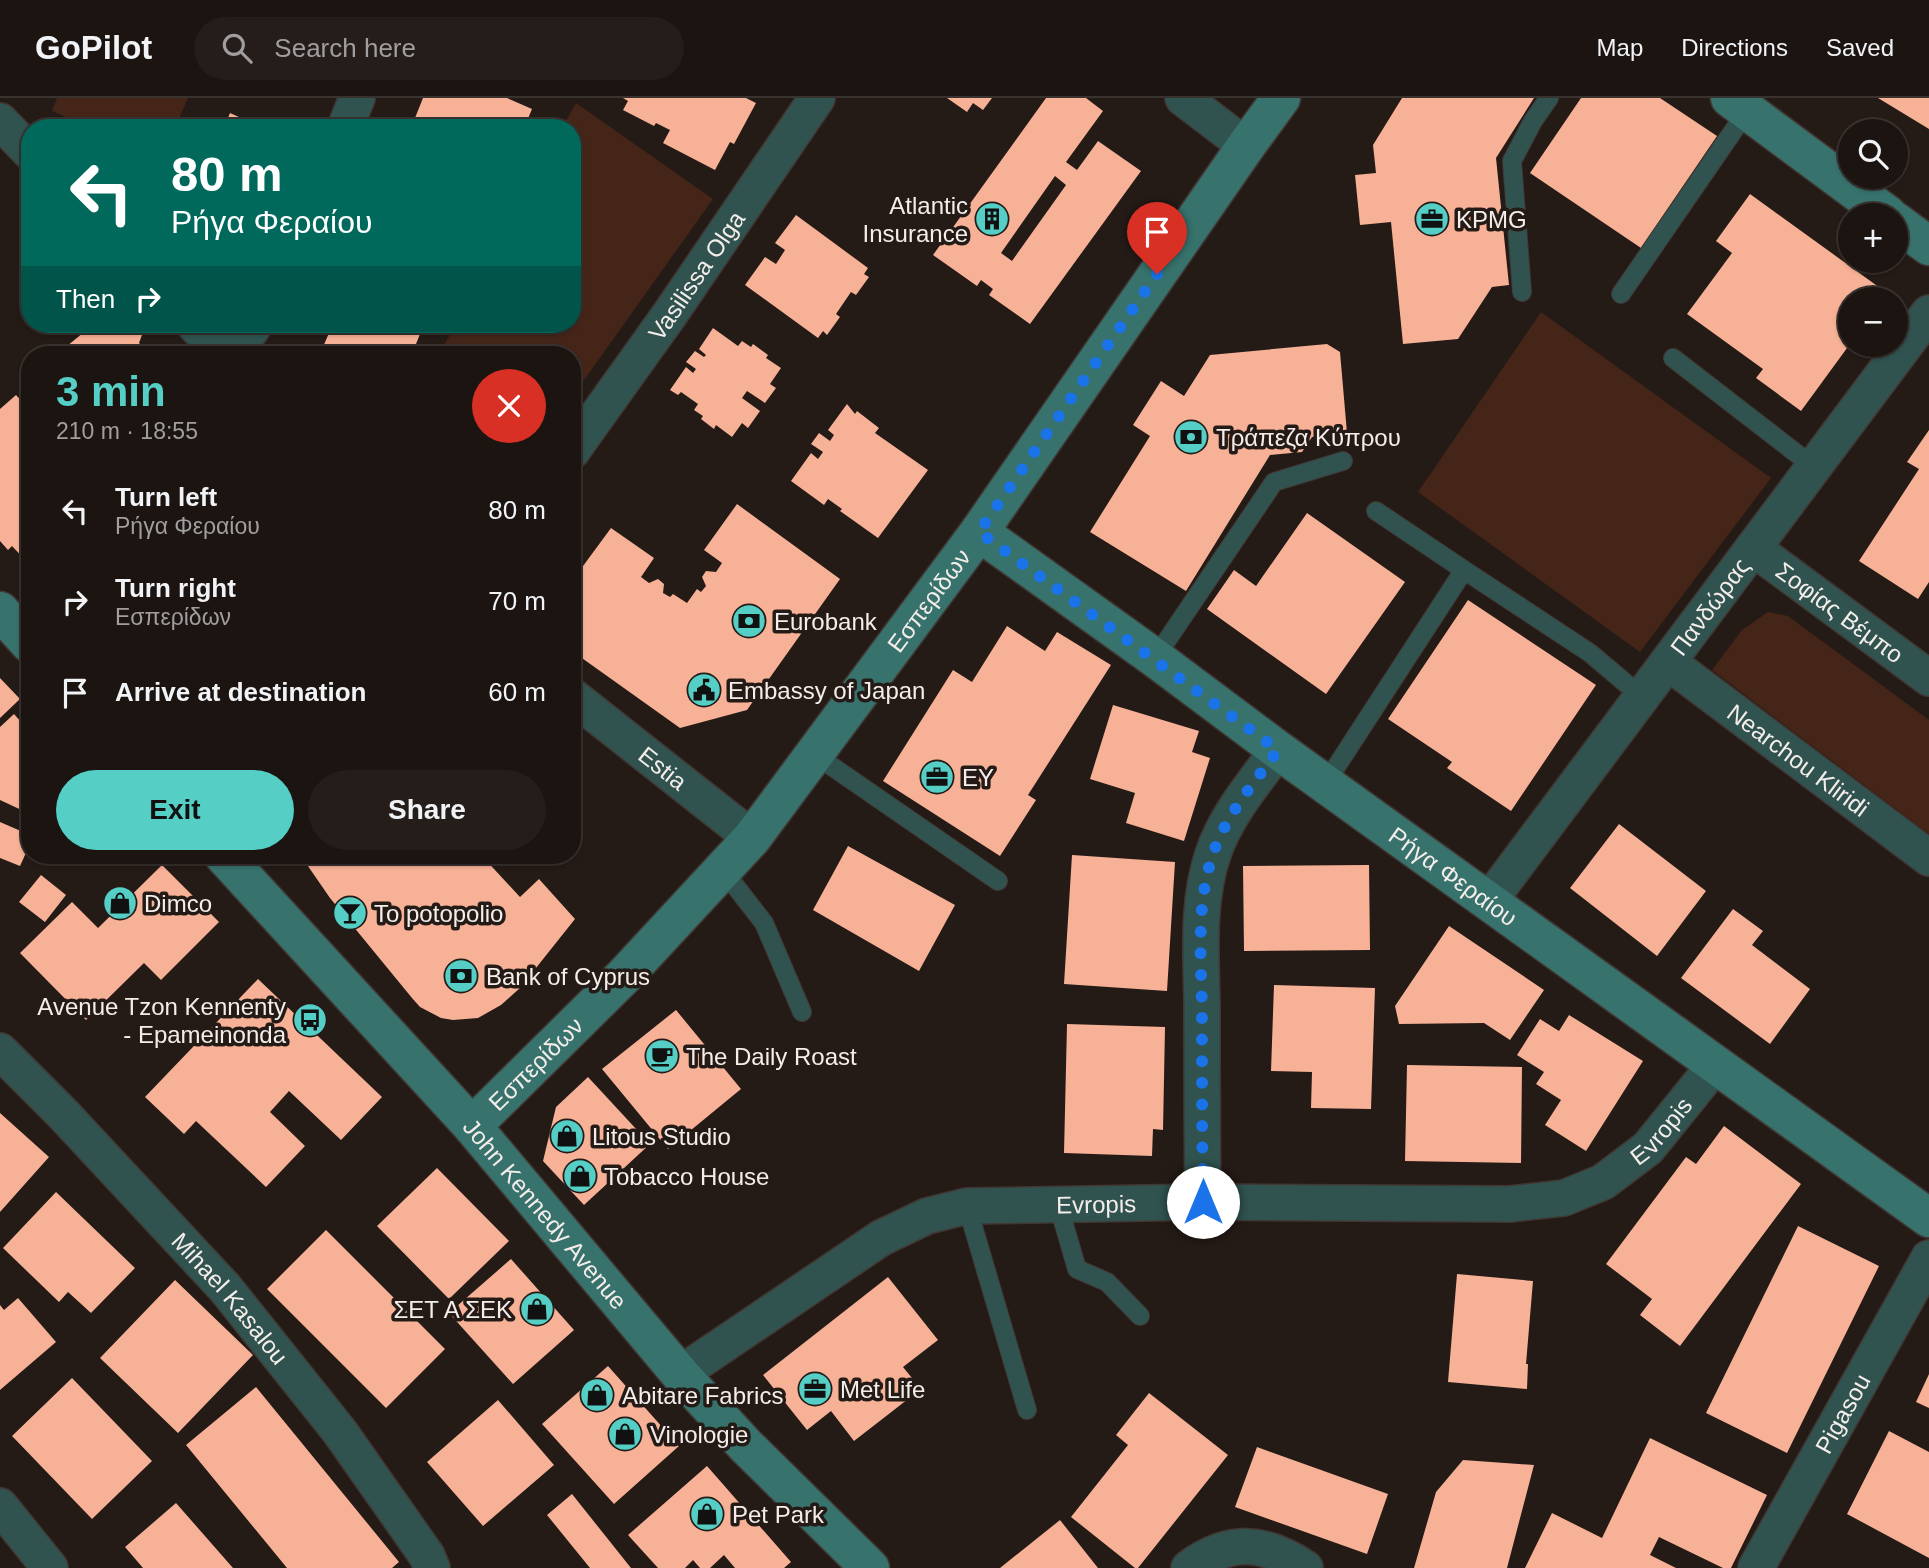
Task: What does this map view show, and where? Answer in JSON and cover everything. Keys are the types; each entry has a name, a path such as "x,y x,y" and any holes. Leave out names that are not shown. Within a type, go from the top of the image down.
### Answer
{"street":[{"path":"349,119 357,98"},
{"name":"Vasilissa Olga","path":"581,438 670,314 817,98"},
{"path":"1183,98 1245,146"},
{"name":"Εσπερίδων","path":"472,1126 625,975 752,838 979,532 1245,146 1281,98"},
{"path":"1738,104 1872,203"},
{"path":"0,121 21,143"},
{"path":"1908,231 1929,246"},
{"name":"Πανδώρας","path":"1489,901 1929,313"},
{"path":"203,333 215,346"},
{"name":"Ρήγα Φεραίου","path":"979,532 1929,1218"},
{"name":"Σοφίας Βέμπο","path":"1753,548 1929,678"},
{"path":"0,611 21,634"},
{"name":"Nearchou Kliridi","path":"1668,662 1929,858"},
{"name":"Estia","path":"581,703 752,838"},
{"path":"1203,1202 1201,936 1205,887 1222,831 1278,750"},
{"name":"John Kennedy Avenue","path":"231,864 472,1126 680,1374 746,1446 870,1568"},
{"name":"Mihael Kasalou","path":"0,1051 64,1115 225,1288 341,1433 427,1556 432,1568"},
{"name":"Evropis","path":"680,1374 881,1238 927,1216 967,1206 1203,1202 1510,1205 1564,1198 1603,1182 1648,1148 1716,1065"},
{"name":"Pigasou","path":"1756,1568 1929,1258"},
{"path":"0,1506 50,1568"},
{"path":"1189,1568 1208,1556 1245,1545 1286,1556 1305,1568"}],"lane":[{"path":"1522,292 1512,161 1533,121 1549,98"},
{"path":"1621,294 1738,104"},
{"path":"1673,358 1814,467"},
{"path":"1155,658 1274,482 1343,461"},
{"path":"1376,511 1590,653 1642,697"},
{"path":"1325,784 1464,570"},
{"path":"814,754 998,881"},
{"path":"722,869 764,923 802,1012"},
{"path":"1058,1204 1077,1269 1107,1282 1140,1316"},
{"path":"967,1206 1027,1410"}],"shaded area":[{"path":"57,98 188,98 179,119 71,119 52,111"},
{"path":"576,103 713,199 581,384 581,346 443,346 451,333 581,333 581,119 567,119"},
{"path":"1541,312 1771,478 1640,652 1418,492"},
{"path":"1768,612 1788,616 1929,720 1929,834 1712,670 1742,630"}],"building":[{"path":"423,98 507,98 532,109 528,119 415,119"},
{"path":"623,98 746,98 756,103 734,144 730,142 715,170 663,143 670,130 656,123 654,126 623,110 628,101"},
{"path":"947,98 992,98 983,110 973,103 967,112"},
{"name":"Atlantic Insurance","path":"1046,98 1086,98 1103,111 1066,162 1077,170 1098,141 1141,171 1030,324 989,295 993,289 981,280 977,286 933,255","holes":["1055,176 1066,185 1012,261 1001,253"]},
{"path":"1402,98 1534,98 1496,158 1509,285 1492,287 1458,339 1403,344 1391,222 1360,225 1355,175 1376,173 1373,145"},
{"path":"1581,98 1660,98 1717,136 1641,248 1530,173"},
{"path":"1878,98 1929,98 1929,129"},
{"path":"230,113 243,119 228,119"},
{"path":"1750,194 1838,258 1838,273 1859,273 1879,287 1838,287 1838,357 1840,357 1801,411 1756,378 1763,369 1687,314 1732,253 1716,241"},
{"path":"796,215 868,268 864,274 869,277 856,295 851,292 836,314 840,317 827,335 823,331 818,338 745,285 765,257 776,264 785,250 775,243"},
{"path":"713,328 738,346 742,341 751,347 753,344 768,355 766,358 781,368 770,384 776,388 765,403 747,391 742,398 760,411 748,428 742,423 732,437 716,425 714,429 701,419 703,416 694,410 698,404 681,392 678,395 670,390 686,367 693,373 696,369 686,362 695,351 704,357 706,355 699,349"},
{"path":"83,333 142,335 139,343 142,346 67,346"},
{"path":"329,333 420,334 415,346 323,346"},
{"path":"1327,344 1340,352 1347,433 1312,437 1302,452 1270,455 1186,591 1090,532 1150,436 1133,425 1161,381 1184,396 1210,355"},
{"path":"16,395 21,400 21,556 12,546 8,550 0,541 0,409"},
{"path":"847,404 855,414 857,411 879,428 875,433 928,470 878,538 828,499 824,505 791,481 811,453 818,459 823,452 811,444 819,433 830,441 834,435 828,430"},
{"path":"1929,430 1929,582 1918,599 1859,561 1919,469 1907,462"},
{"path":"737,504 840,579 747,710 680,728 581,657 581,569 611,528 654,558 641,577 649,583 658,579 664,584 663,593 670,597 673,594 687,603 697,589 701,592 706,586 702,577 706,571 716,572 722,563 704,550"},
{"path":"1307,513 1405,582 1326,694 1207,609 1234,570 1256,586"},
{"path":"1468,600 1596,685 1511,811 1447,768 1452,762 1388,719"},
{"path":"1007,626 1045,651 1057,632 1111,665 1028,795 1036,800 1000,856 883,781 953,670 972,682"},
{"path":"0,678 20,699 0,718"},
{"path":"1113,705 1199,731 1192,752 1210,758 1184,841 1126,823 1135,793 1090,779"},
{"path":"14,714 21,722 21,810 0,800 0,727"},
{"path":"0,822 21,831 21,864 20,866 0,858"},
{"path":"1619,824 1706,891 1657,956 1570,888"},
{"path":"848,846 955,905 919,971 813,910"},
{"path":"1072,855 1175,862 1167,991 1064,984"},
{"path":"307,864 489,864 520,897 539,879 575,919 520,988 501,1005 478,1018 453,1020 441,1018 420,1007 330,898"},
{"path":"162,865 219,922 161,980 144,963 86,1020 20,953 72,902 98,928"},
{"path":"1369,865 1370,950 1244,951 1243,866"},
{"path":"41,875 66,895 45,922 19,902"},
{"path":"1733,909 1763,931 1752,945 1810,989 1770,1044 1681,978"},
{"path":"1449,926 1544,990 1510,1040 1484,1023 1399,1024 1395,1006"},
{"path":"258,979 382,1097 341,1140 289,1091 270,1112 305,1146 266,1187 196,1121 184,1134 145,1097"},
{"path":"1274,985 1375,988 1371,1109 1311,1108 1312,1072 1271,1071"},
{"path":"676,1010 741,1089 668,1149 602,1069"},
{"path":"1569,1015 1643,1061 1586,1151 1545,1125 1561,1100 1536,1084 1544,1072 1517,1055 1540,1019 1559,1031"},
{"path":"1067,1024 1165,1027 1163,1130 1153,1129 1152,1156 1064,1153"},
{"path":"1407,1065 1522,1067 1521,1163 1405,1161"},
{"path":"588,1077 650,1144 584,1205 543,1161 556,1107"},
{"path":"0,1113 49,1157 0,1212"},
{"path":"1724,1126 1801,1184 1680,1346 1640,1315 1652,1299 1606,1264 1686,1157 1696,1164"},
{"path":"437,1168 509,1241 449,1299 377,1226"},
{"path":"56,1192 135,1268 91,1313 68,1292 59,1302 3,1248"},
{"path":"1798,1226 1879,1266 1787,1453 1706,1413"},
{"path":"326,1230 445,1349 386,1408 267,1289"},
{"path":"511,1259 574,1330 513,1384 449,1313"},
{"path":"1457,1274 1533,1281 1526,1364 1527,1389 1448,1382"},
{"path":"888,1277 938,1340 903,1367 921,1389 854,1441 831,1411 807,1430 763,1375"},
{"path":"175,1280 253,1355 178,1433 100,1358"},
{"path":"18,1298 56,1342 0,1390 0,1305 4,1310"},
{"path":"608,1366 679,1446 614,1504 542,1424"},
{"path":"1929,1374 1929,1408 1916,1402"},
{"path":"72,1378 152,1461 92,1519 12,1436"},
{"path":"256,1387 399,1562 392,1568 287,1568 186,1445"},
{"path":"1149,1393 1228,1455 1138,1568 1135,1568 1071,1517 1128,1445 1116,1435"},
{"path":"498,1400 554,1465 483,1526 427,1462"},
{"path":"1889,1431 1929,1452 1929,1558 1847,1514"},
{"path":"1650,1438 1767,1495 1731,1568 1723,1568 1659,1537 1650,1555 1676,1568 1525,1568 1552,1513 1602,1538"},
{"path":"1257,1447 1388,1494 1367,1554 1235,1507"},
{"path":"1463,1460 1534,1465 1507,1568 1414,1568 1436,1492"},
{"path":"707,1466 791,1562 784,1568 735,1568 724,1555 710,1568 700,1568 693,1560 685,1568 658,1568 628,1535"},
{"path":"572,1494 631,1568 590,1568 547,1515"},
{"path":"176,1503 233,1568 143,1568 125,1547"},
{"path":"1060,1520 1098,1568 1000,1568"}],"place":[{"name":"Atlantic Insurance","path":"992,219"},
{"name":"KPMG","path":"1432,219"},
{"name":"Τράπεζα Κύπρου","path":"1191,437"},
{"name":"Eurobank","path":"749,621"},
{"name":"Embassy of Japan","path":"704,690"},
{"name":"EY","path":"937,777"},
{"name":"Dimco","path":"120,903"},
{"name":"To potopolio","path":"350,913"},
{"name":"Bank of Cyprus","path":"461,976"},
{"name":"Avenue Tzon Kennenty - Epameinonda","path":"310,1020"},
{"name":"The Daily Roast","path":"662,1056"},
{"name":"Litous Studio","path":"567,1136"},
{"name":"Tobacco House","path":"580,1176"},
{"name":"ΣΕΤ Α ΣΕΚ","path":"537,1309"},
{"name":"Met Life","path":"815,1389"},
{"name":"Abitare Fabrics","path":"597,1395"},
{"name":"Vinologie","path":"625,1434"},
{"name":"Pet Park","path":"707,1514"}],"route":[{"path":"1157,274 979,532 1278,750 1222,831 1205,887 1201,936 1203,1202"}]}
